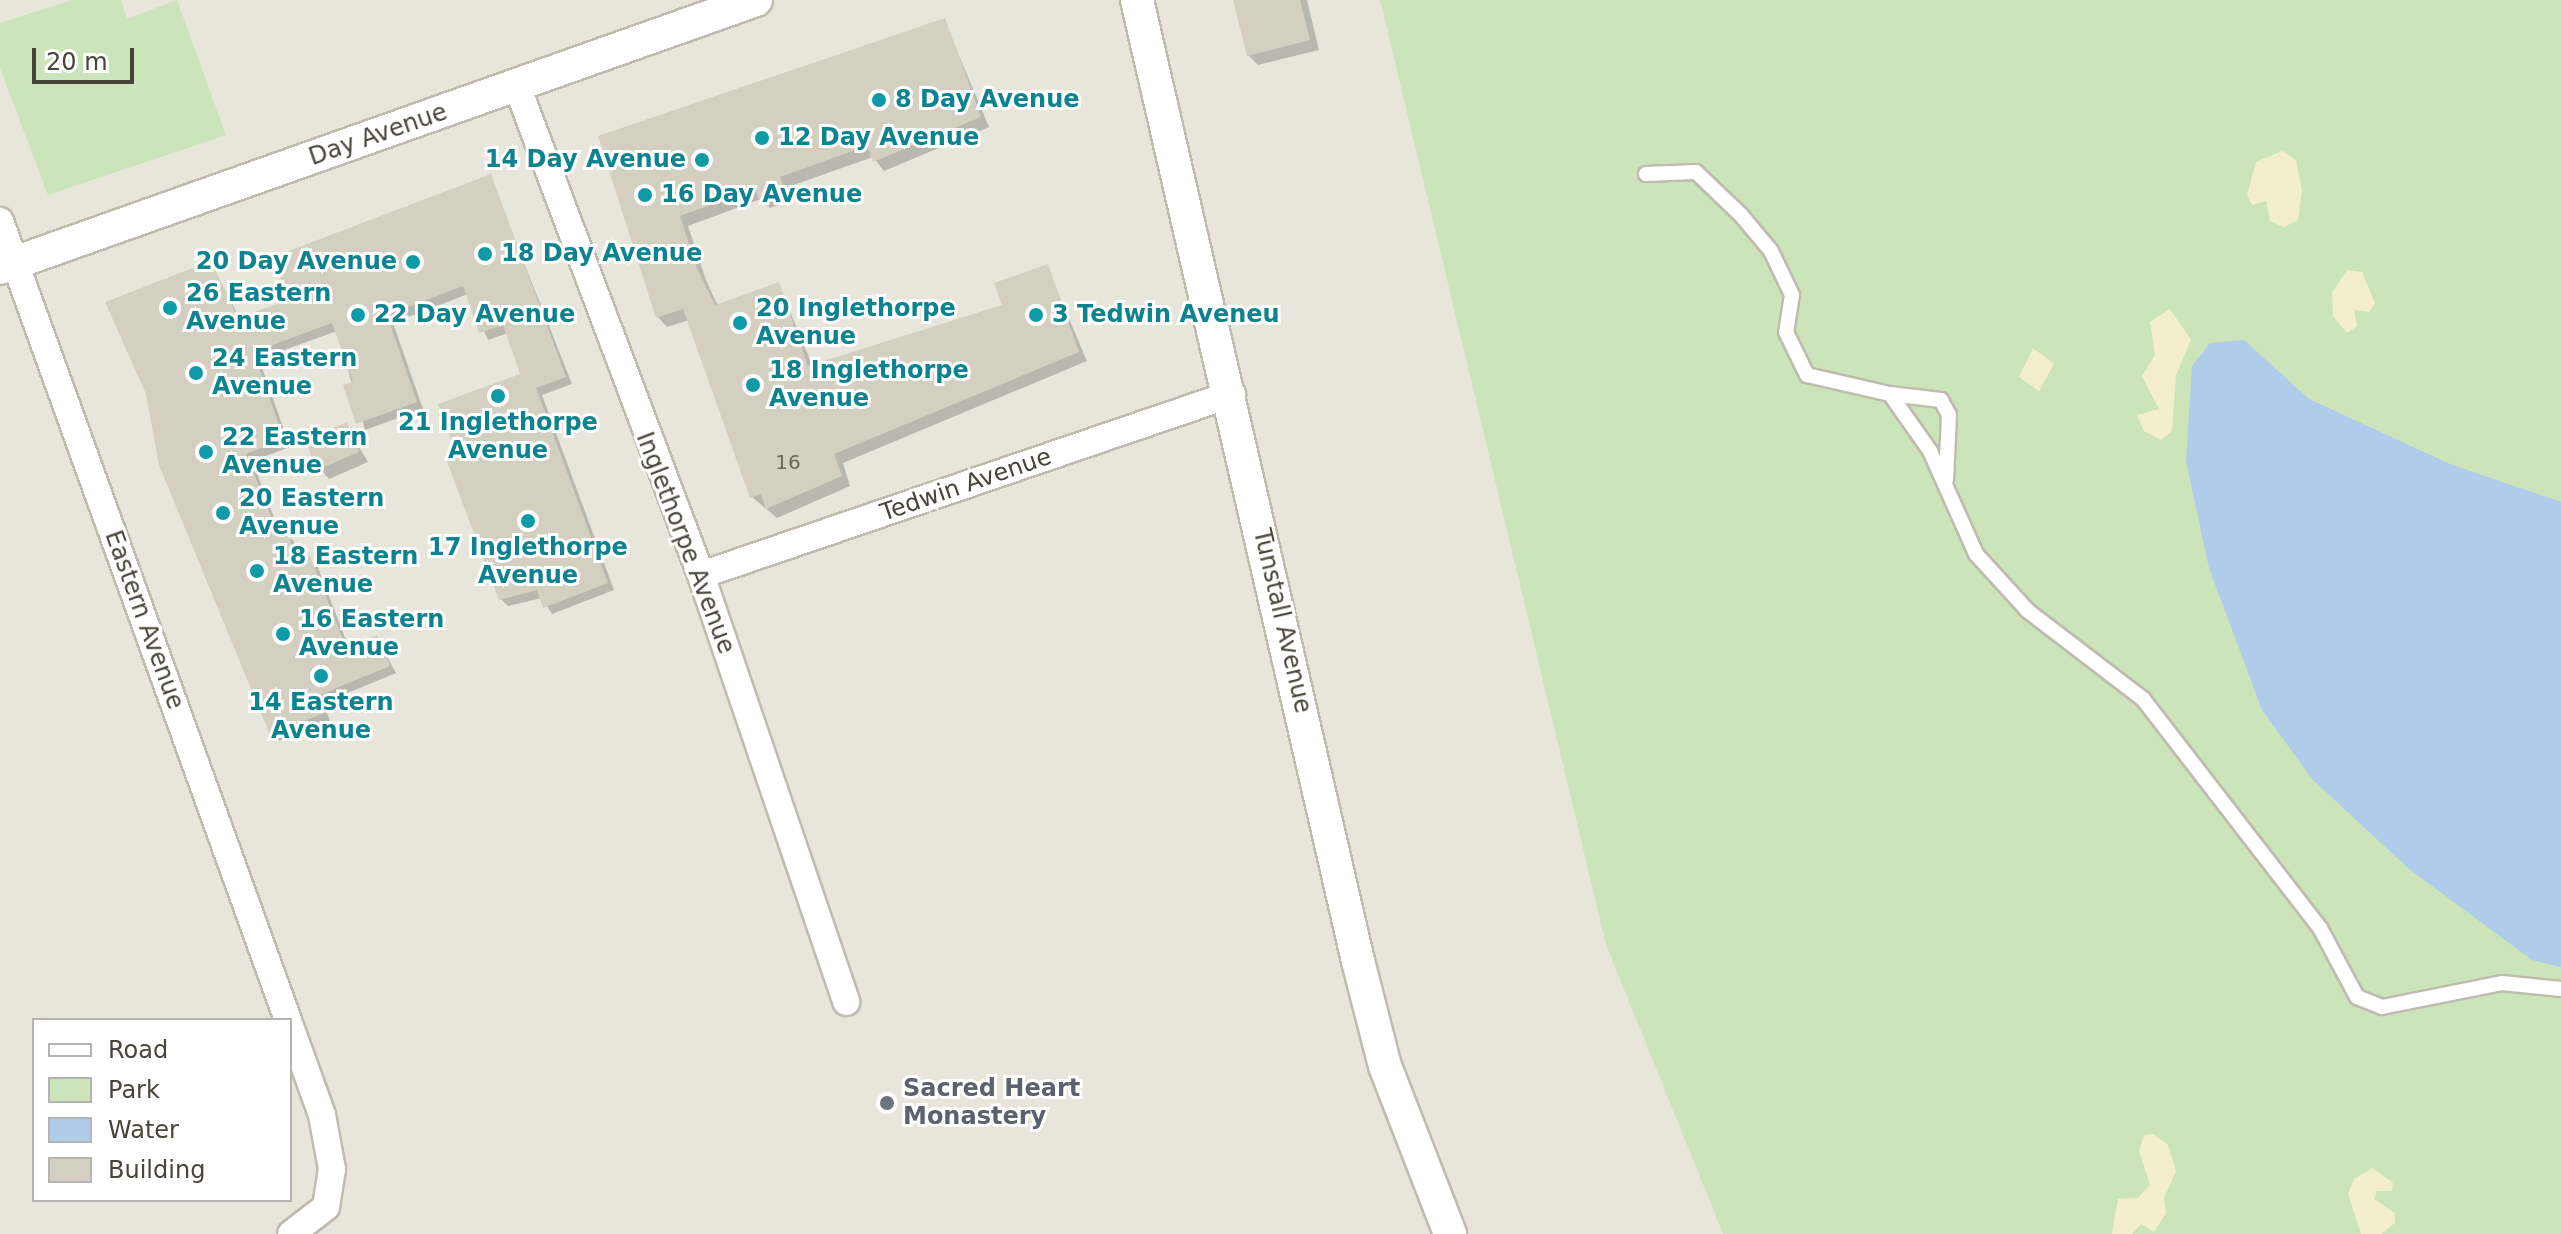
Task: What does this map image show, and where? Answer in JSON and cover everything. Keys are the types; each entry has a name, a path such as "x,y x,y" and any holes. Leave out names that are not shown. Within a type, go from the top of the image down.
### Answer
{"street":[{"name":"Day Avenue","path":"8,266 756,0"},
{"name":"Tunstall Avenue","path":"1137,0 1232,394 1381,1051 1450,1234"},
{"name":"Inglethorpe Avenue","path":"517,86 701,575 846,1002"},
{"name":"Eastern Avenue","path":"0,221 8,266 287,1018"},
{"name":"Tedwin Avenue","path":"701,575 1232,394"},
{"path":"291,1234 326,1207 332,1169 322,1115 292,1032"}],"lane":[{"path":"1646,174 1696,172 1771,251 1792,295 1786,332 1807,375 1890,394 1926,393 1941,400 1949,415 1946,485"},
{"path":"1890,394 1946,485 1976,554 2028,611 2143,699 2249,830 2320,928 2357,997 2382,1007 2502,983 2561,989"}],"shaded area":[{"path":"0,0 1380,0 1606,945 1723,1234 0,1234"}],"green space":[{"path":"72,0 121,0 127,19 177,0 226,135 48,195 0,68 0,23"},
{"path":"1380,0 2561,0 2561,1234 1723,1234 1606,945"}],"sand":[{"path":"2282,151 2296,160 2302,190 2298,220 2284,227 2270,221 2266,201 2252,205 2247,195 2256,162"},
{"path":"2347,270 2362,272 2375,303 2369,312 2354,310 2357,326 2347,333 2333,316 2332,293"},
{"path":"2170,309 2191,340 2176,375 2172,431 2161,440 2144,431 2137,415 2159,409 2142,376 2155,355 2150,322"},
{"path":"2033,348 2054,364 2039,391 2019,377"},
{"path":"2153,1134 2168,1145 2176,1171 2164,1198 2166,1213 2154,1232 2141,1224 2132,1234 2112,1234 2118,1199 2138,1198 2150,1185 2139,1151 2144,1135"},
{"path":"2372,1168 2393,1183 2392,1191 2377,1191 2374,1199 2395,1213 2395,1223 2381,1234 2361,1234 2348,1194 2354,1179"}],"water":[{"path":"2244,340 2309,399 2450,464 2561,502 2561,967 2532,960 2409,869 2312,779 2262,710 2209,568 2186,461 2192,366 2210,343"}],"building":[{"path":"1233,0 1300,0 1310,40 1247,56"},
{"path":"945,18 981,117 873,162 867,146 780,177 785,190 759,200 755,189 680,216 697,268 715,305 779,282 808,366 1002,305 994,283 1048,264 1079,352 834,454 842,476 766,509 761,494 750,498 683,309 656,318 598,136"},
{"path":"491,174 566,377 536,388 608,583 543,608 537,590 499,600 446,459 457,455 438,404 520,374 503,325 479,333 463,286 387,315 417,402 356,424 343,385 353,382 332,323 253,352 284,439 246,454 278,534 286,530 298,560 310,556 346,647 377,635 390,666 317,696 324,713 270,735 159,465 146,394 105,302 211,261 238,318 288,300 273,257"},
{"path":"347,422 359,452 317,470 305,440"}],"place":[{"name":"8 Day Avenue","path":"879,100"},
{"name":"12 Day Avenue","path":"762,138"},
{"name":"14 Day Avenue","path":"702,160"},
{"name":"16 Day Avenue","path":"645,195"},
{"name":"18 Day Avenue","path":"485,254"},
{"name":"20 Day Avenue","path":"413,262"},
{"name":"26 Eastern Avenue","path":"170,308"},
{"name":"22 Day Avenue","path":"358,315"},
{"name":"3 Tedwin Aveneu","path":"1036,315"},
{"name":"20 Inglethorpe Avenue","path":"740,323"},
{"name":"24 Eastern Avenue","path":"196,373"},
{"name":"18 Inglethorpe Avenue","path":"753,385"},
{"name":"21 Inglethorpe Avenue","path":"498,396"},
{"name":"22 Eastern Avenue","path":"206,452"},
{"name":"20 Eastern Avenue","path":"223,513"},
{"name":"17 Inglethorpe Avenue","path":"528,521"},
{"name":"18 Eastern Avenue","path":"257,571"},
{"name":"16 Eastern Avenue","path":"283,634"},
{"name":"14 Eastern Avenue","path":"321,676"},
{"name":"Sacred Heart Monastery","path":"887,1103"}]}
